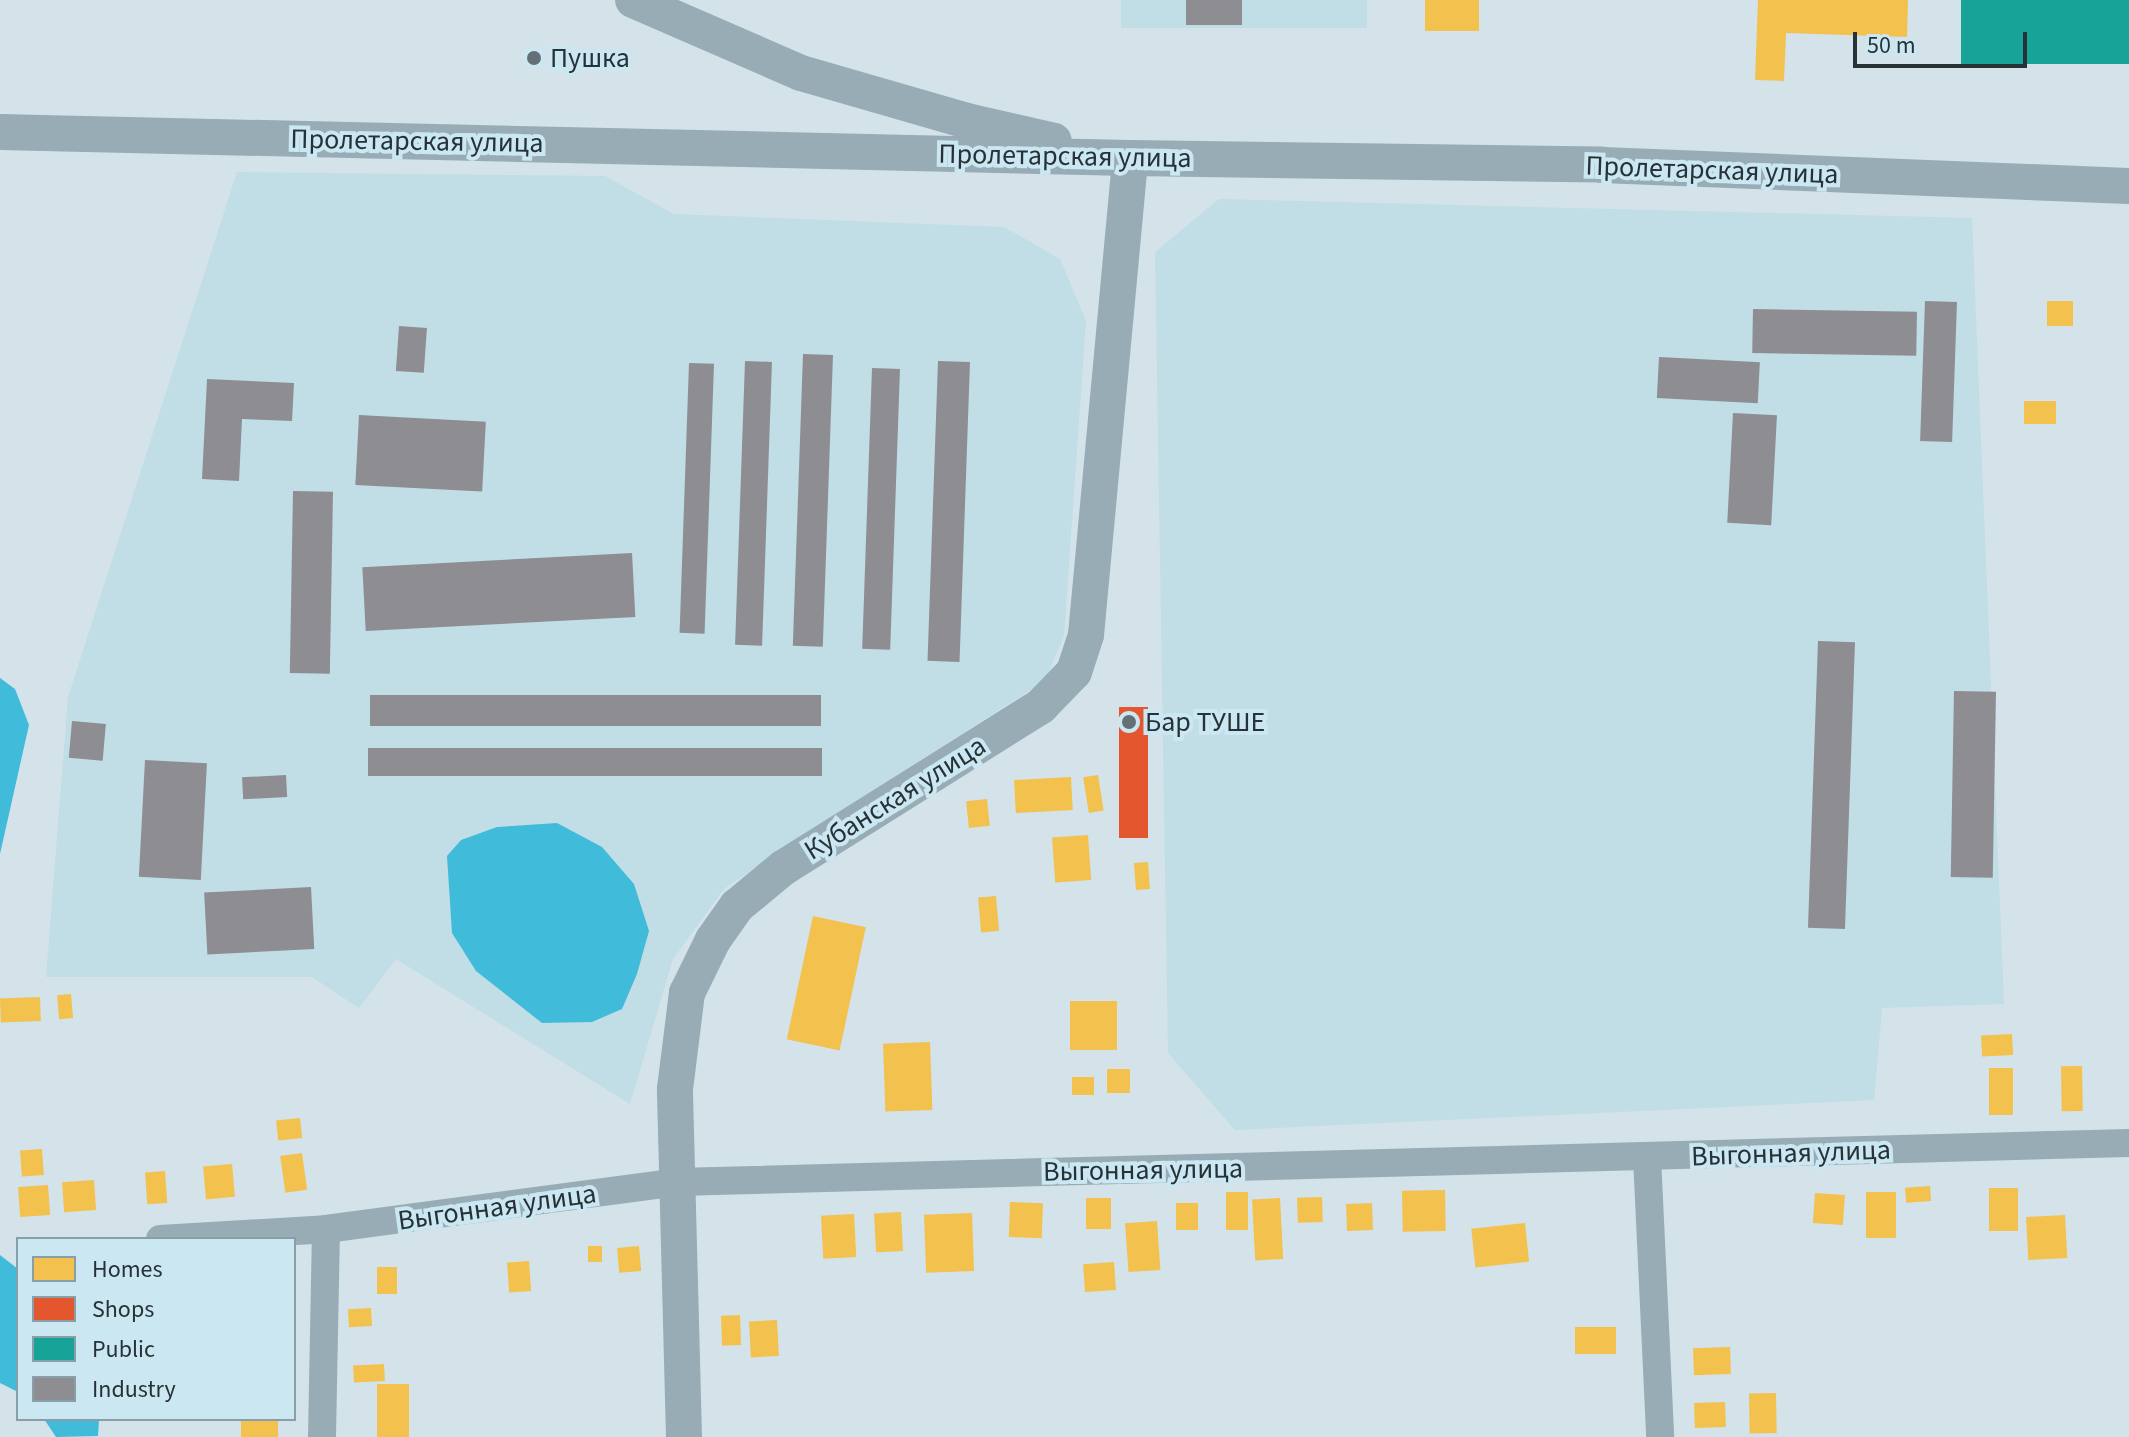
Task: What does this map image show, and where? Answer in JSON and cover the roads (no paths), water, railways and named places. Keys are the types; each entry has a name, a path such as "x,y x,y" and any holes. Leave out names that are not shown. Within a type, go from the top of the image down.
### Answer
{"street":[{"path":"633,0 727,44 801,73 967,121 1130,158"},
{"name":"Пролетарская улица","path":"0,132 1130,158 1602,165 2129,186"},
{"name":"Кубанская улица","path":"684,1437 675,1089 687,993 713,940 737,906 783,868 1041,706 1074,672 1086,635 1130,158"},
{"name":"Выгонная улица","path":"193,1237 326,1229 676,1182 2129,1143"},
{"path":"1647,1157 1660,1437"},
{"path":"322,1437 326,1229"}],"water":[{"path":"0,678 15,689 29,725 0,854"},
{"path":"557,823 602,847 634,884 649,931 637,974 622,1009 592,1022 542,1023 476,971 452,933 447,856 461,840 497,827"},
{"path":"0,1255 16,1267 16,1391 0,1383"},
{"path":"45,1421 99,1421 98,1436 56,1437"}],"place":[{"name":"Пушка","path":"534,58"},
{"name":"Бар ТУШЕ","path":"1129,722"}]}
